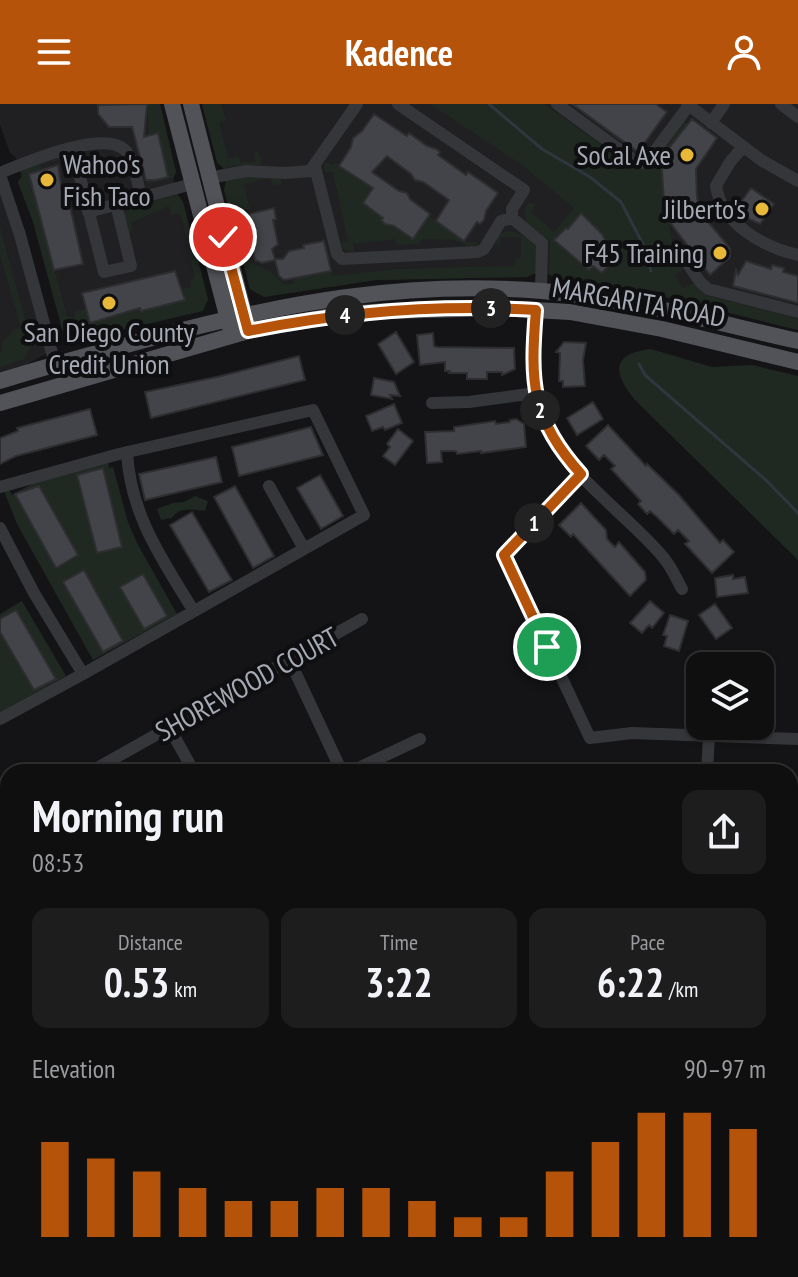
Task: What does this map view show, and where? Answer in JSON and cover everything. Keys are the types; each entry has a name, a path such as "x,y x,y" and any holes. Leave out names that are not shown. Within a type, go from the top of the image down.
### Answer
{"main road":[{"path":"172,104 192,184 238,325"},
{"path":"191,104 238,325"},
{"name":"MARGARITA ROAD","path":"0,403 301,302 361,294 474,289 541,291 641,305 798,341"},
{"path":"536,310 539,304 555,301 608,306 667,318 685,315"},
{"name":"MARGARITA ROAD","path":"0,381 55,364 238,325 385,311 500,308 617,319 798,362"}],"street":[{"path":"209,178 246,171 306,173 315,167 357,104"},
{"path":"398,104 524,190 512,209 512,218"},
{"path":"557,104 642,163 648,160 689,104 743,147 798,181"},
{"path":"711,123 724,104"},
{"path":"781,104 798,117"},
{"path":"55,364 2,197 0,174 31,160 98,142 121,147 130,157 141,197"},
{"path":"743,147 718,180 717,193 723,207 752,236 773,248 798,255"},
{"path":"73,149 104,272 131,266 116,204"},
{"path":"315,167 337,254 342,259 478,252 484,249 501,221 512,218"},
{"path":"88,212 192,184"},
{"path":"512,218 542,243 541,291"},
{"path":"684,258 708,289 798,312"},
{"path":"536,310 533,348 536,393 546,428 581,474 664,558 682,589"},
{"path":"432,403 469,402 536,393"},
{"path":"0,487 127,452 313,410 364,515 0,719"},
{"path":"127,452 128,472 144,528 193,610"},
{"path":"581,474 504,555 590,738 632,733 686,735"},
{"path":"269,486 303,547"},
{"path":"0,528 34,593 83,674"},
{"name":"SHOREWOOD COURT","path":"104,764 362,619"},
{"path":"290,661 338,764"},
{"path":"169,727 190,764"},
{"path":"774,738 798,739"},
{"path":"367,764 420,739"},
{"path":"707,764 709,740"}],"shaded area":[{"path":"0,104 160,104 176,172 173,178 183,202 208,299 203,311 77,340 63,332 33,222 18,182 22,176 0,125"},
{"path":"144,104 160,104 176,172 173,178 148,184 145,181 168,177 158,134 149,136 147,105"},
{"path":"202,104 798,104 798,330 642,291 534,273 527,277 376,280 264,297 250,289 224,190 223,168 217,162"},
{"path":"202,104 221,104 226,120 219,122 228,159 239,156 240,162 256,162 254,153 258,151 262,165 223,168 217,162"},
{"path":"430,104 544,104 634,168 649,166 684,121 688,124 677,139 703,159 696,169 661,158 665,216 676,259 683,270 675,275 683,288 692,283 705,295 798,319 798,330 642,291 556,279 549,274 550,242 527,223 524,210 529,202 536,205 531,212 554,232 574,208 522,165"},
{"path":"68,155 69,158 41,164"},
{"path":"326,162 333,165 334,162 373,188 382,220 387,225 413,239 429,216 464,241 477,245 469,246 454,240 422,239 419,244 397,245 395,239 353,244 352,252 343,249 341,242 348,241 333,172 325,172"},
{"path":"41,164 41,172 29,175 67,316 74,318 76,311 86,309 90,323 101,320 132,297 185,300 183,289 192,287 190,279 195,278 181,214 171,214 169,206 131,223 132,232 129,233 124,214 129,207 178,195 183,202 208,299 203,311 77,340 63,332 33,222 18,182 22,176 20,171"},
{"path":"279,177 282,180 281,184 274,186 270,178 244,184 250,209 243,211 244,215 240,217 251,263 270,271 284,284 293,284 295,278 331,271 332,276 397,269 514,266 515,258 521,258 521,237 500,237 500,246 496,244 498,235 503,232 523,236 536,247 536,273 527,277 376,280 264,297 250,289 224,190 226,180"},
{"path":"0,186 51,351 0,379"},
{"path":"0,227 32,345 24,359 0,367 1,344 13,330 21,328 0,255"},
{"path":"651,349 712,367 752,365 798,376 798,560 628,390 620,373 622,360 628,355"},
{"path":"108,461 109,468 113,467 137,543 177,614 93,660 17,524 4,491 9,489 12,495 39,480"},
{"path":"195,496 208,501 205,511 182,510 172,518 161,520 157,509"},
{"path":"22,601 66,676 0,713 0,614"}],"building":[{"path":"147,104 144,137 158,133 168,177 156,180 146,180 132,127 109,127 98,114 98,105"},
{"path":"572,104 656,104 667,112 638,152"},
{"path":"374,114 407,136 409,133 436,149 440,152 438,155 466,175 468,172 498,193 484,220 480,224 477,222 464,241 436,221 449,200 415,180 387,156 372,172 399,191 407,193 410,199 430,214 413,239 394,226 385,224 381,220 383,218 363,203 373,188 339,166 353,138"},
{"path":"692,119 717,138 696,169 697,199 708,215 704,217 730,248 730,257 710,275 665,216 661,158"},
{"path":"58,165 63,199 70,206 83,264 54,270 29,174"},
{"path":"751,188 774,204 760,224 738,211 738,206"},
{"path":"274,208 278,244 272,249 275,259 283,259 289,251 304,248 303,245 324,241 331,271 284,280 279,276 275,260 262,263 255,260 244,215"},
{"path":"581,213 602,234 615,258 602,273 593,266 589,270 554,240"},
{"path":"746,261 771,269 772,265 784,268 783,272 798,276 798,303 733,286 736,270 738,275"},
{"path":"175,271 185,300 141,311 140,308 90,323 82,293"},
{"path":"396,332 414,362 396,374 378,344"},
{"path":"433,333 434,346 437,347 514,348 515,369 502,375 502,372 487,372 487,379 467,379 467,373 445,371 445,362 420,365 417,335"},
{"path":"564,342 586,343 583,360 585,386 563,387 563,381 559,381 560,353 556,352"},
{"path":"299,356 305,380 151,418 145,392"},
{"path":"374,378 394,382 400,396 390,395 392,399 371,395"},
{"path":"593,402 603,419 577,435 567,418"},
{"path":"394,404 402,423 372,431 366,416"},
{"path":"90,409 97,435 16,456 0,464 0,438 18,431 17,428"},
{"path":"516,419 524,424 526,447 481,453 441,451 442,462 427,463 425,432 454,431 454,427"},
{"path":"608,425 646,466 679,495 720,543 723,540 734,552 712,573 685,544 689,541 678,530 674,534 650,511 647,514 638,504 641,501 611,469 615,466 604,455 599,460 586,446"},
{"path":"311,427 323,455 239,476 232,447"},
{"path":"398,429 413,441 395,465 383,456"},
{"path":"216,457 222,482 145,500 139,474"},
{"path":"103,468 122,547 97,553 77,475"},
{"path":"320,475 343,516 321,529 297,488"},
{"path":"39,486 78,555 56,568 15,494"},
{"path":"235,486 274,556 253,568 214,497"},
{"path":"581,503 606,530 607,539 615,547 619,542 645,572 646,580 630,596 573,534 571,537 559,525"},
{"path":"192,512 232,580 209,592 170,525"},
{"path":"84,570 123,641 103,652 63,582"},
{"path":"143,574 167,616 144,629 120,587"},
{"path":"733,575 733,579 745,577 748,593 717,597 715,578"},
{"path":"650,601 664,613 652,628 649,625 642,633 630,623"},
{"path":"715,604 732,628 716,639 699,615"},
{"path":"16,610 56,679 34,690 0,632 0,619"},
{"path":"670,615 688,621 679,651 664,646 667,636 663,635"}],"waterway":[{"path":"489,104 542,149 590,177 621,202 645,248 651,271"},
{"path":"639,364 645,375 767,481 798,513"}],"place":[{"name":"SoCal Axe","path":"687,155"},
{"name":"Wahoo's Fish Taco","path":"47,180"},
{"name":"Jilberto's","path":"762,209"},
{"name":"F45 Training","path":"720,253"},
{"name":"San Diego County Credit Union","path":"109,303"}],"route":[{"path":"223,237 248,331 338,315 385,311 536,310 533,348 536,393 546,428 581,474 504,555 547,647"}]}
